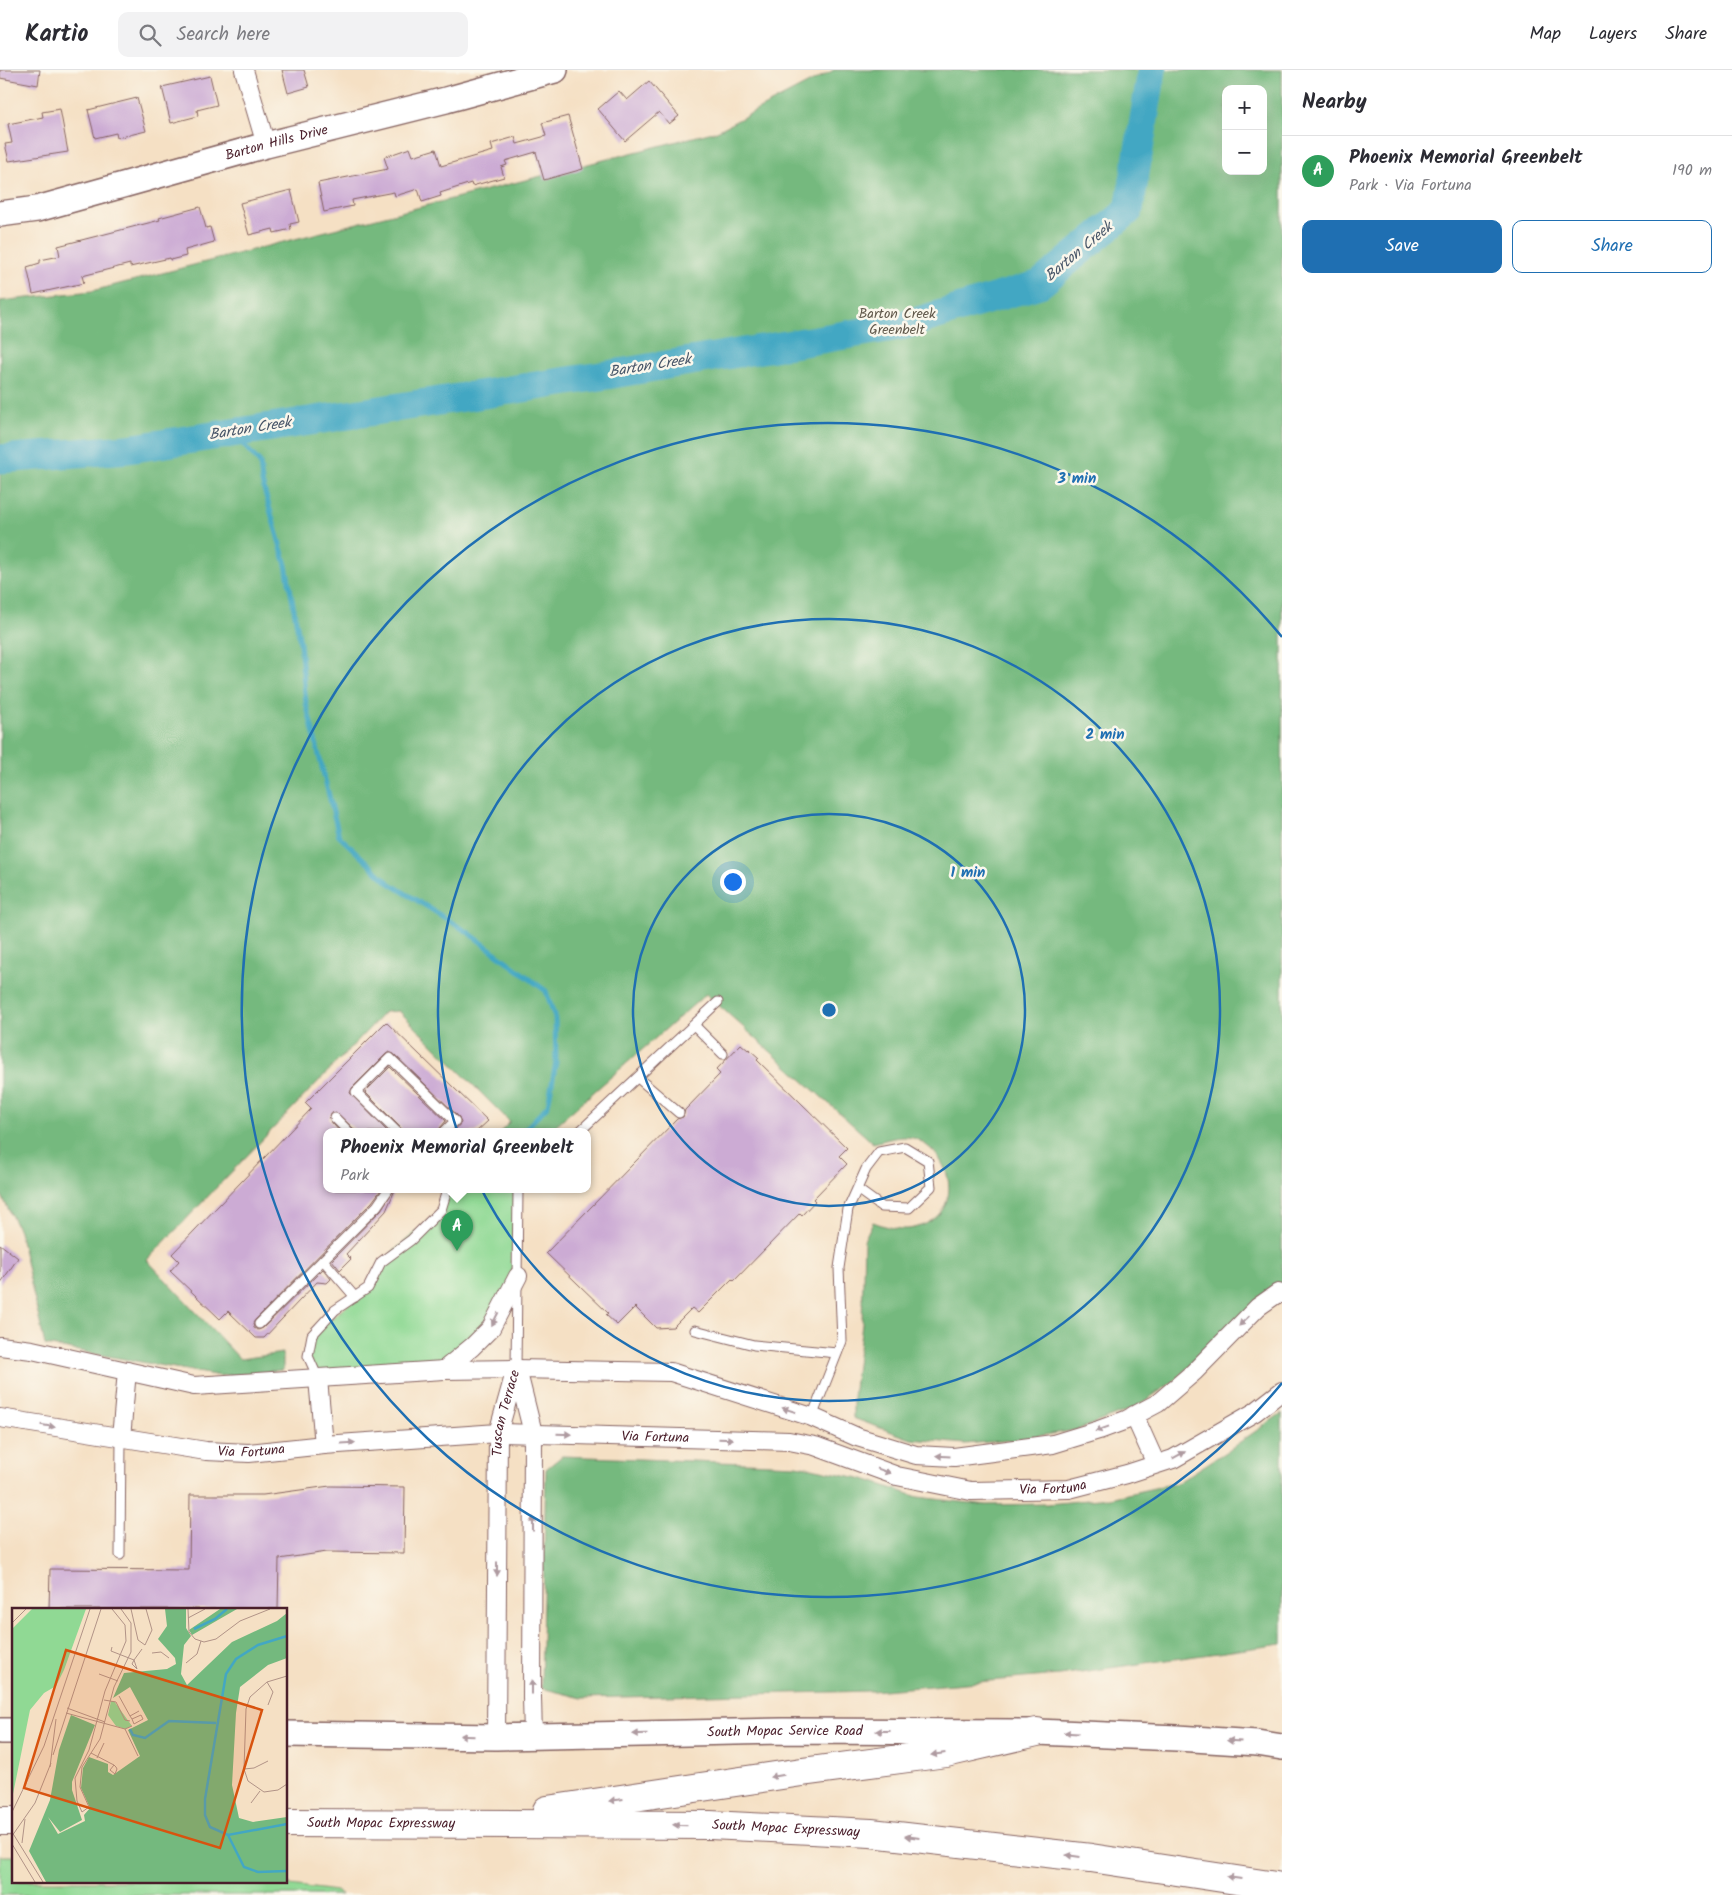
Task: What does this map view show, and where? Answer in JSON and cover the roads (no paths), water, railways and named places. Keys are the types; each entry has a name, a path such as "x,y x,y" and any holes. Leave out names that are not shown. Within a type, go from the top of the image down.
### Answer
{"highway":[{"path":"458,1822 946,1753 1037,1732"},
{"name":"South Mopac Expressway","path":"288,1823 458,1822 710,1825 871,1832 1091,1858 1282,1887"}],"main road":[{"name":"Barton Hills Drive","path":"0,214 37,209 266,145 551,71"},
{"name":"South Mopac Service Road","path":"288,1734 533,1736 783,1731 1037,1732 1197,1739 1257,1743 1282,1747"}],"street":[{"path":"244,70 266,145"},
{"path":"444,1370 472,1347 491,1328 518,1276"},
{"path":"0,1346 32,1350 194,1386 444,1370 516,1369 671,1372 812,1417 857,1437 916,1455 954,1457 1053,1444 1099,1430 1134,1415 1158,1403 1194,1372 1258,1306 1278,1293 1282,1294"},
{"name":"Tuscan Terrace","path":"496,1736 498,1433 516,1369"},
{"name":"Tuscan Terrace","path":"516,1369 533,1433 533,1736"},
{"path":"121,1438 127,1371"},
{"path":"318,1379 324,1445"},
{"name":"Via Fortuna","path":"0,1418 206,1451 249,1453 324,1445 498,1433 788,1441 815,1446 897,1476 971,1491 1069,1489 1173,1458 1256,1412 1282,1391"},
{"path":"1134,1415 1156,1464"},
{"path":"804,1444 812,1417"}],"lane":[{"path":"583,1128 718,1002"},
{"path":"694,1025 722,1054"},
{"path":"393,1128 356,1092 390,1058 455,1121 448,1128"},
{"path":"638,1078 679,1113"},
{"path":"335,1118 345,1128"},
{"path":"812,1417 842,1341 839,1268 848,1209 857,1189 866,1169 879,1152 905,1147 928,1161 931,1187 909,1208 882,1207 857,1189"},
{"path":"259,1324 377,1206 386,1193"},
{"path":"318,1379 308,1356 312,1335 336,1310 368,1288 380,1262 411,1240 441,1210 446,1193"},
{"path":"516,1369 518,1193"},
{"path":"323,1260 355,1297"},
{"path":"695,1330 754,1345 837,1353"},
{"path":"120,1555 121,1438"}],"waterway":[{"name":"Barton Creek","path":"0,459 128,449 601,376 905,325 1040,284 1129,210 1152,70"},
{"path":"233,433 260,463 262,482 286,565 300,643 306,703 339,836 389,883 469,933 546,991 555,1018 556,1062 548,1105 527,1128"}],"place":[{"name":"Phoenix Memorial Greenbelt","path":"457,1251"}],"park label":[{"name":"Barton Creek Greenbelt","path":"897,322"}]}
